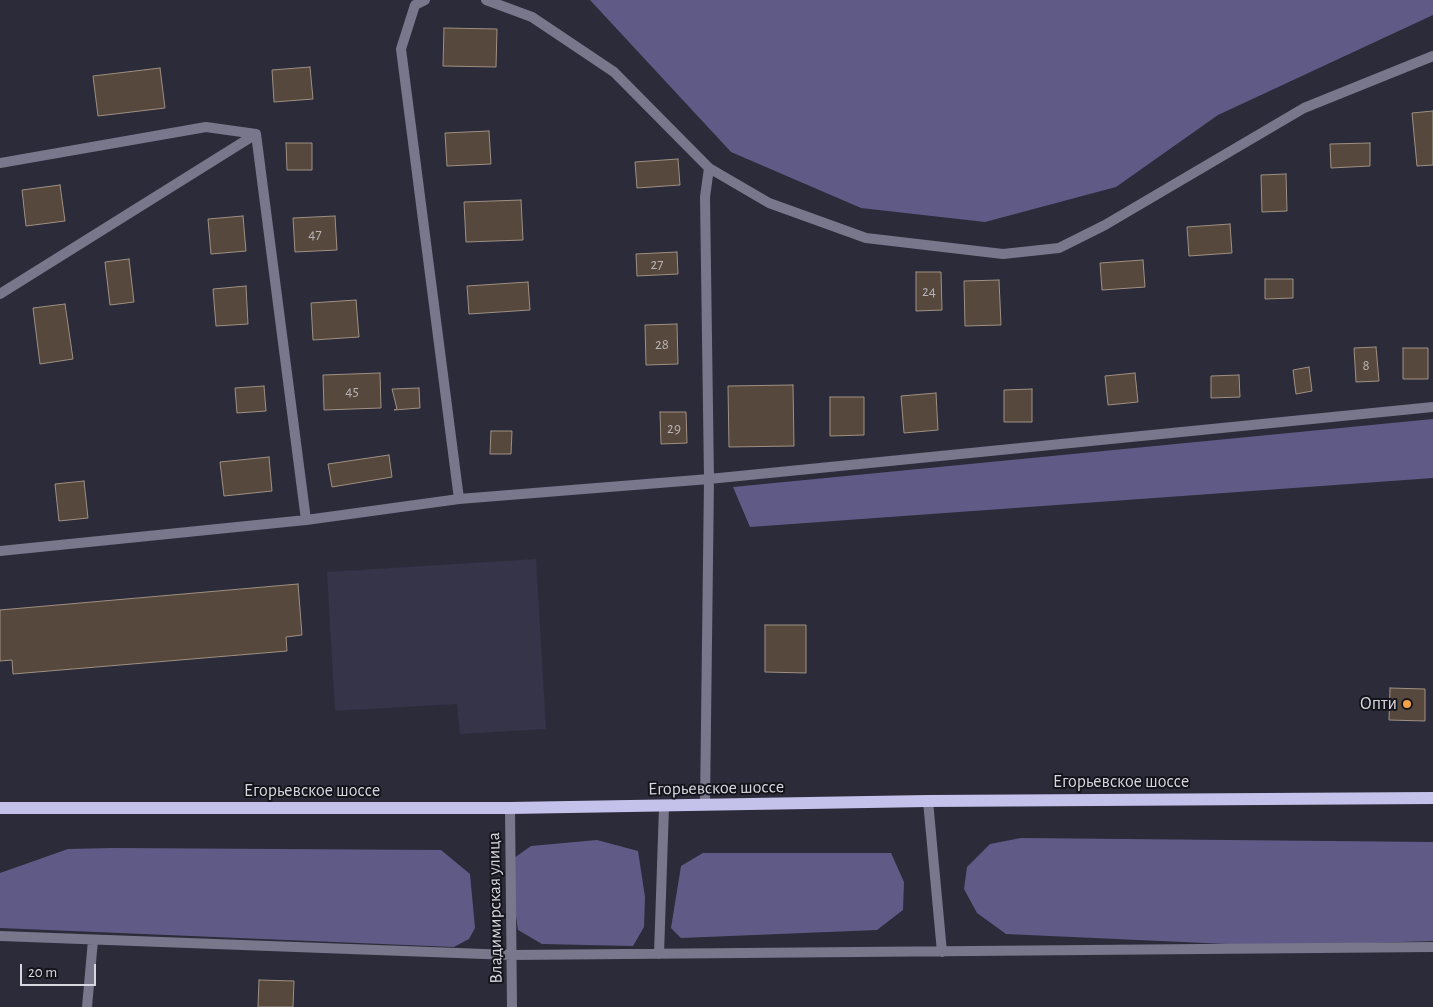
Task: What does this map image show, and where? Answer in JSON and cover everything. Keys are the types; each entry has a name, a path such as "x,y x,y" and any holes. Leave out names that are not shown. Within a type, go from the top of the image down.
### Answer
{"main road":[{"name":"Егорьевское шоссе","path":"0,808 664,807 928,801 1433,798"}],"street":[{"path":"425,0 415,5 401,49 459,499"},
{"path":"486,0 532,17 614,72 709,168 770,203 866,238 1003,254 1059,248 1105,226 1304,108 1433,56"},
{"path":"0,163 206,127 256,134"},
{"path":"256,134 306,520"},
{"path":"0,294 256,134"},
{"path":"705,805 710,479 705,196 709,168"},
{"path":"0,551 306,520 459,499 710,479 1433,407"},
{"path":"928,801 942,952"},
{"path":"659,954 664,807"},
{"name":"Владимирская улица","path":"510,808 512,1007"},
{"path":"0,936 511,955 1433,948"},
{"path":"87,1007 93,940"}],"shaded area":[{"path":"590,0 1433,0 1433,15 1218,115 1116,187 985,222 861,208 731,152"},
{"path":"1433,419 1433,478 750,527 733,487"},
{"path":"536,559 546,729 460,734 457,704 335,711 327,572"},
{"path":"1021,838 1433,842 1433,941 1271,946 1006,934 977,913 964,889 967,867 990,844"},
{"path":"597,840 638,851 645,897 644,927 633,946 542,944 518,930 513,895 514,858 531,846"},
{"path":"68,849 441,850 470,874 475,928 469,939 454,947 0,928 0,873"},
{"path":"703,853 891,853 904,882 903,910 877,930 681,938 671,928 681,866"}],"building":[{"path":"444,28 497,29 496,67 443,66"},
{"path":"310,67 313,99 274,102 272,70"},
{"path":"160,68 165,108 98,116 93,76"},
{"path":"1433,111 1433,165 1417,166 1412,113"},
{"path":"489,131 491,164 447,166 445,133"},
{"path":"286,143 312,143 312,170 287,170"},
{"path":"1370,143 1370,166 1331,168 1330,144"},
{"path":"678,159 680,185 637,188 635,162"},
{"path":"1286,174 1287,211 1262,212 1261,175"},
{"path":"60,185 65,221 26,226 22,190"},
{"path":"521,200 523,240 466,242 464,202"},
{"path":"243,216 246,251 211,254 208,219"},
{"path":"335,216 337,250 295,252 293,218"},
{"path":"1230,224 1232,253 1189,256 1187,227"},
{"path":"677,252 678,274 637,276 636,254"},
{"path":"129,259 134,302 110,305 105,262"},
{"path":"1143,260 1145,287 1102,290 1100,263"},
{"path":"916,272 941,272 942,310 916,311"},
{"path":"1265,279 1293,279 1293,298 1265,299"},
{"path":"999,280 1001,325 965,326 964,281"},
{"path":"528,282 530,310 469,314 467,286"},
{"path":"246,286 248,324 216,326 213,289"},
{"path":"356,300 359,337 313,340 311,303"},
{"path":"65,304 73,359 40,364 33,308"},
{"path":"677,324 678,364 646,365 645,325"},
{"path":"1376,347 1379,381 1356,382 1354,348"},
{"path":"1403,348 1428,348 1428,379 1403,379"},
{"path":"1309,367 1312,391 1296,394 1293,370"},
{"path":"380,373 381,408 324,410 323,375"},
{"path":"1135,373 1138,402 1108,405 1105,376"},
{"path":"1239,375 1240,397 1211,398 1211,376"},
{"path":"793,385 794,446 729,447 728,386"},
{"path":"264,386 266,411 237,413 235,388"},
{"path":"419,388 420,408 394,410 397,409 392,389"},
{"path":"1032,389 1032,422 1004,422 1004,390"},
{"path":"936,393 938,430 904,433 901,396"},
{"path":"830,397 864,397 864,435 830,436"},
{"path":"660,412 686,412 687,443 661,444"},
{"path":"491,431 512,431 511,454 490,454"},
{"path":"389,455 392,477 332,487 328,464"},
{"path":"269,457 272,491 224,496 220,462"},
{"path":"84,481 88,518 59,521 55,484"},
{"path":"298,584 302,635 286,637 287,651 13,674 12,660 0,661 0,610"},
{"path":"765,625 806,625 806,673 765,672"},
{"path":"1390,688 1425,689 1425,721 1389,720"},
{"path":"259,980 294,981 293,1007 258,1007"}],"place":[{"name":"Опти","path":"1407,704"}]}
